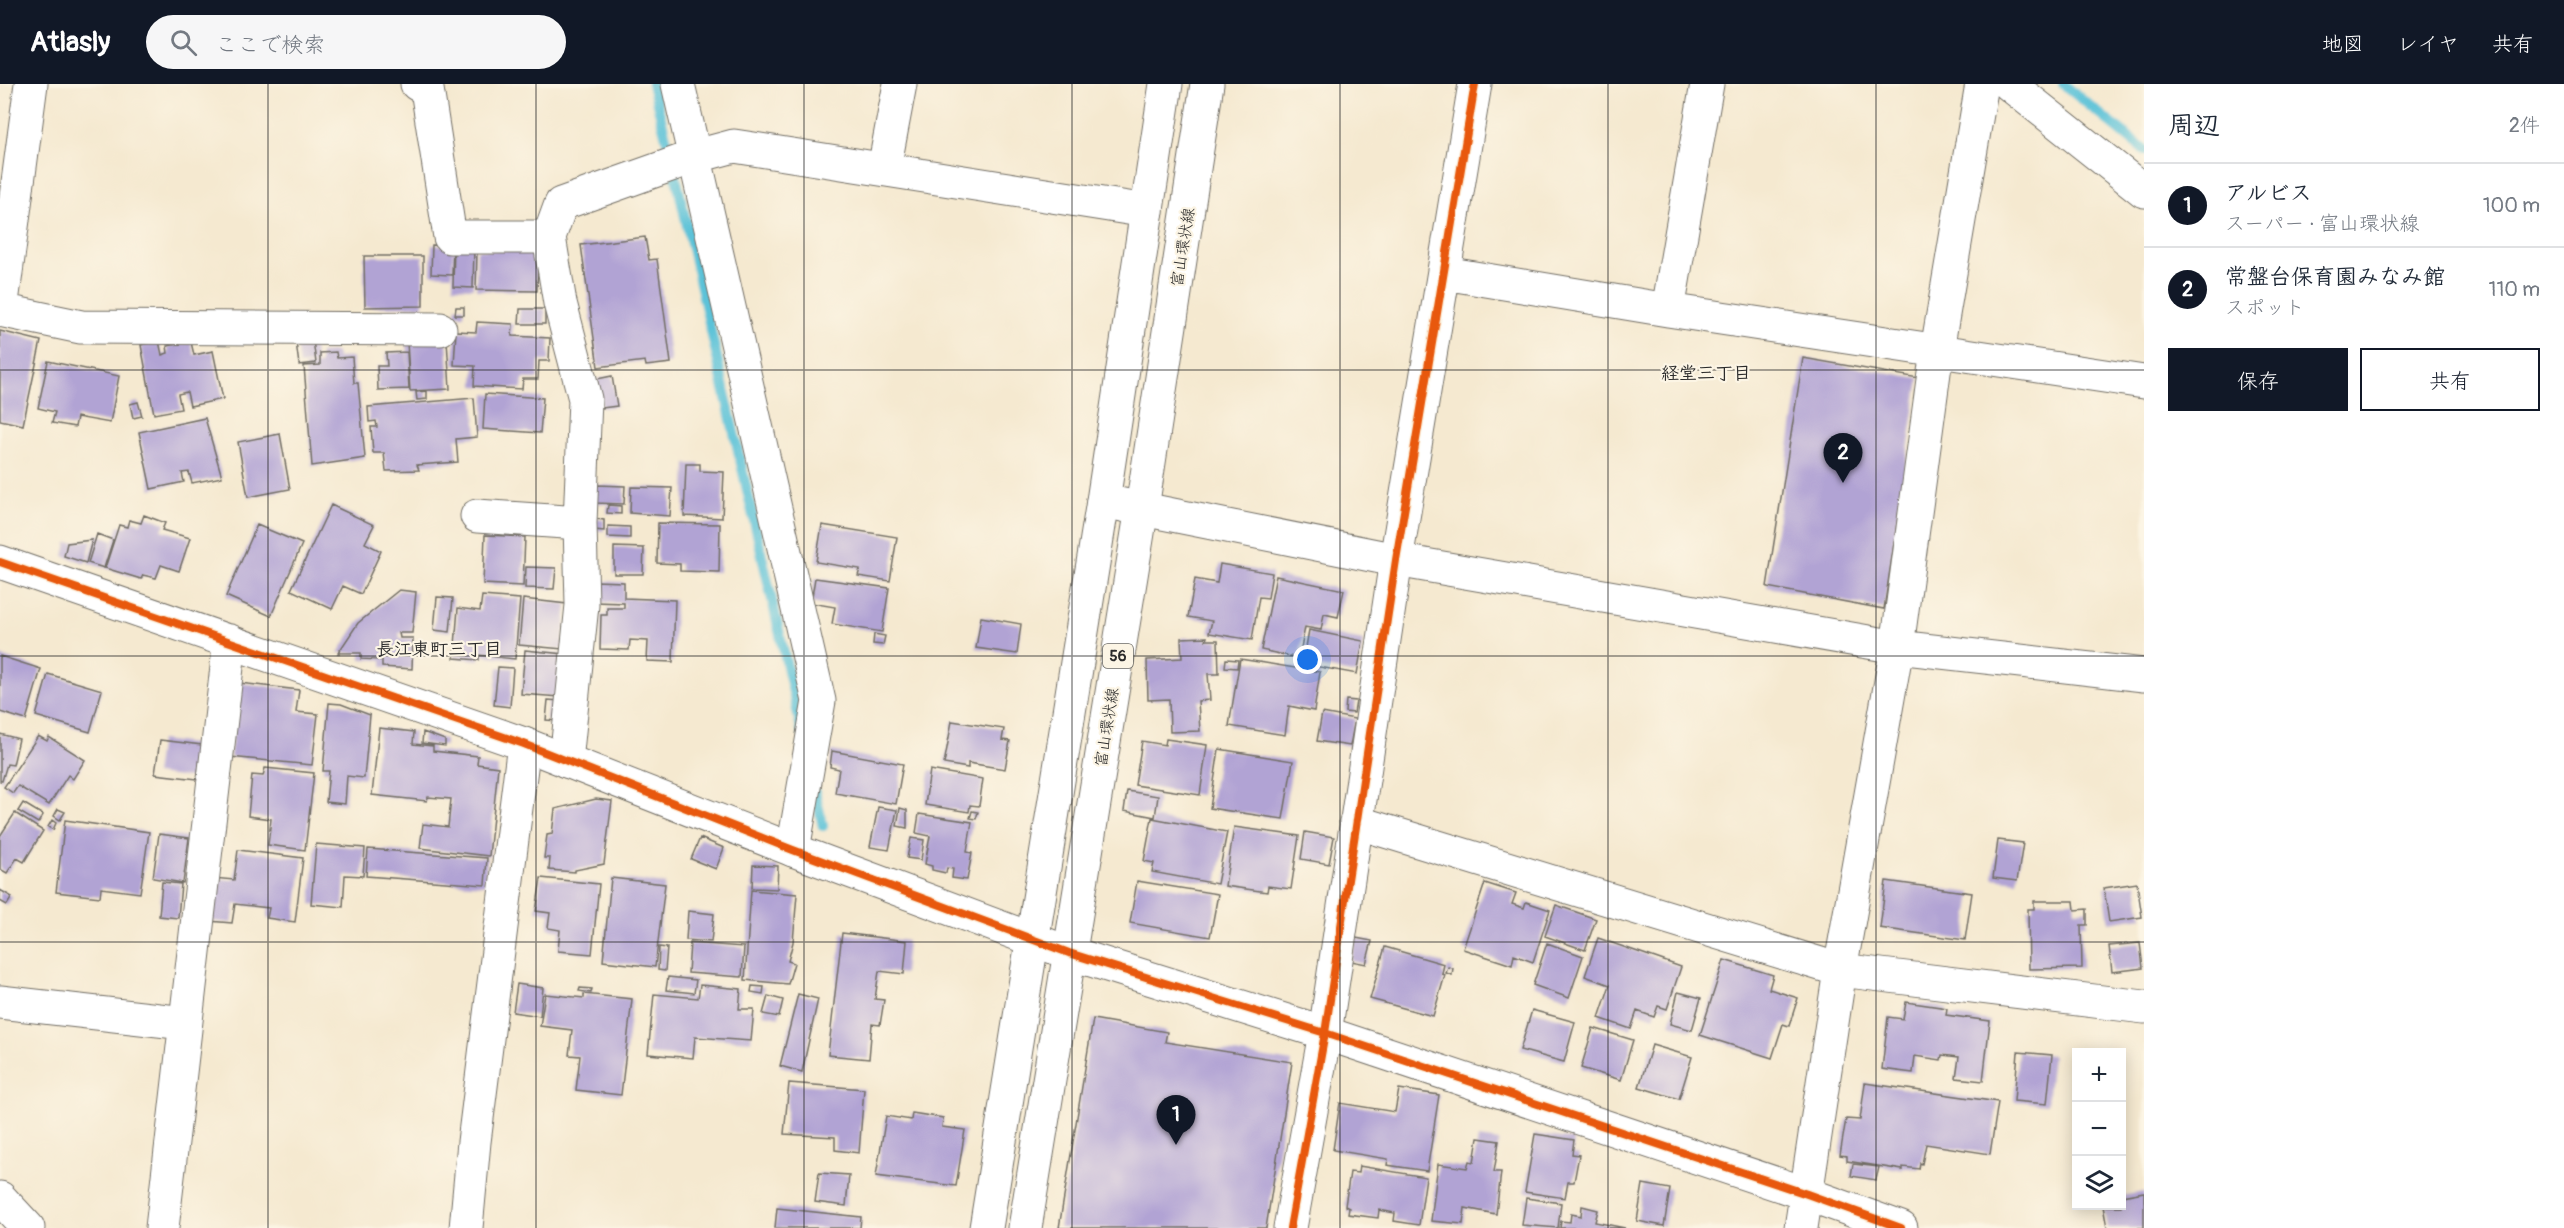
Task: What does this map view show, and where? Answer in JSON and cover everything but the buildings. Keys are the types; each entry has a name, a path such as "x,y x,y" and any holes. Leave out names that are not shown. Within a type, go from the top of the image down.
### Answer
{"street":[{"path":"31,84 1,310 81,327 440,329"},
{"path":"417,84 427,89 450,237 549,237"},
{"path":"678,84 819,701 793,850"},
{"path":"884,170 900,84"},
{"name":"56","path":"986,1228 1103,501 1166,84"},
{"name":"富山環状線","path":"1025,1228 1142,508 1207,84"},
{"path":"1290,1228 1325,1033 1396,560 1475,84"},
{"path":"1668,310 1707,84"},
{"path":"1801,1228 1840,970 1897,647 1937,350 1982,84"},
{"path":"2009,84 2144,192"},
{"path":"566,761 582,605 580,522 585,399 560,303 549,237 561,204 693,157 734,146 1147,211"},
{"path":"1444,273 1668,310 2144,382"},
{"path":"1103,501 1396,560 1897,647 2144,675"},
{"path":"477,516 580,522"},
{"path":"0,562 524,744 793,850 1069,952 1325,1033 1807,1194 1901,1228"},
{"path":"162,1228 230,641"},
{"path":"466,1228 474,1142 524,744"},
{"path":"1356,822 1840,970 2144,1007"},
{"path":"0,1002 185,1023"},
{"path":"0,1198 28,1228"}],"waterway":[{"path":"652,84 673,164 802,732"},
{"path":"2063,84 2144,150"},
{"path":"815,792 823,826"}],"cycle path":[{"path":"1290,1228 1325,1033 1396,560 1475,84"},
{"path":"0,562 524,744 793,850 1069,953 1325,1033 1807,1194 1901,1228"}],"place":[{"name":"常盤台保育園みなみ館","path":"1843,483"},
{"name":"アルビス","path":"1176,1145"}],"district":[{"name":"経堂三丁目","path":"1706,373"},
{"name":"長江東町三丁目","path":"439,649"}]}
